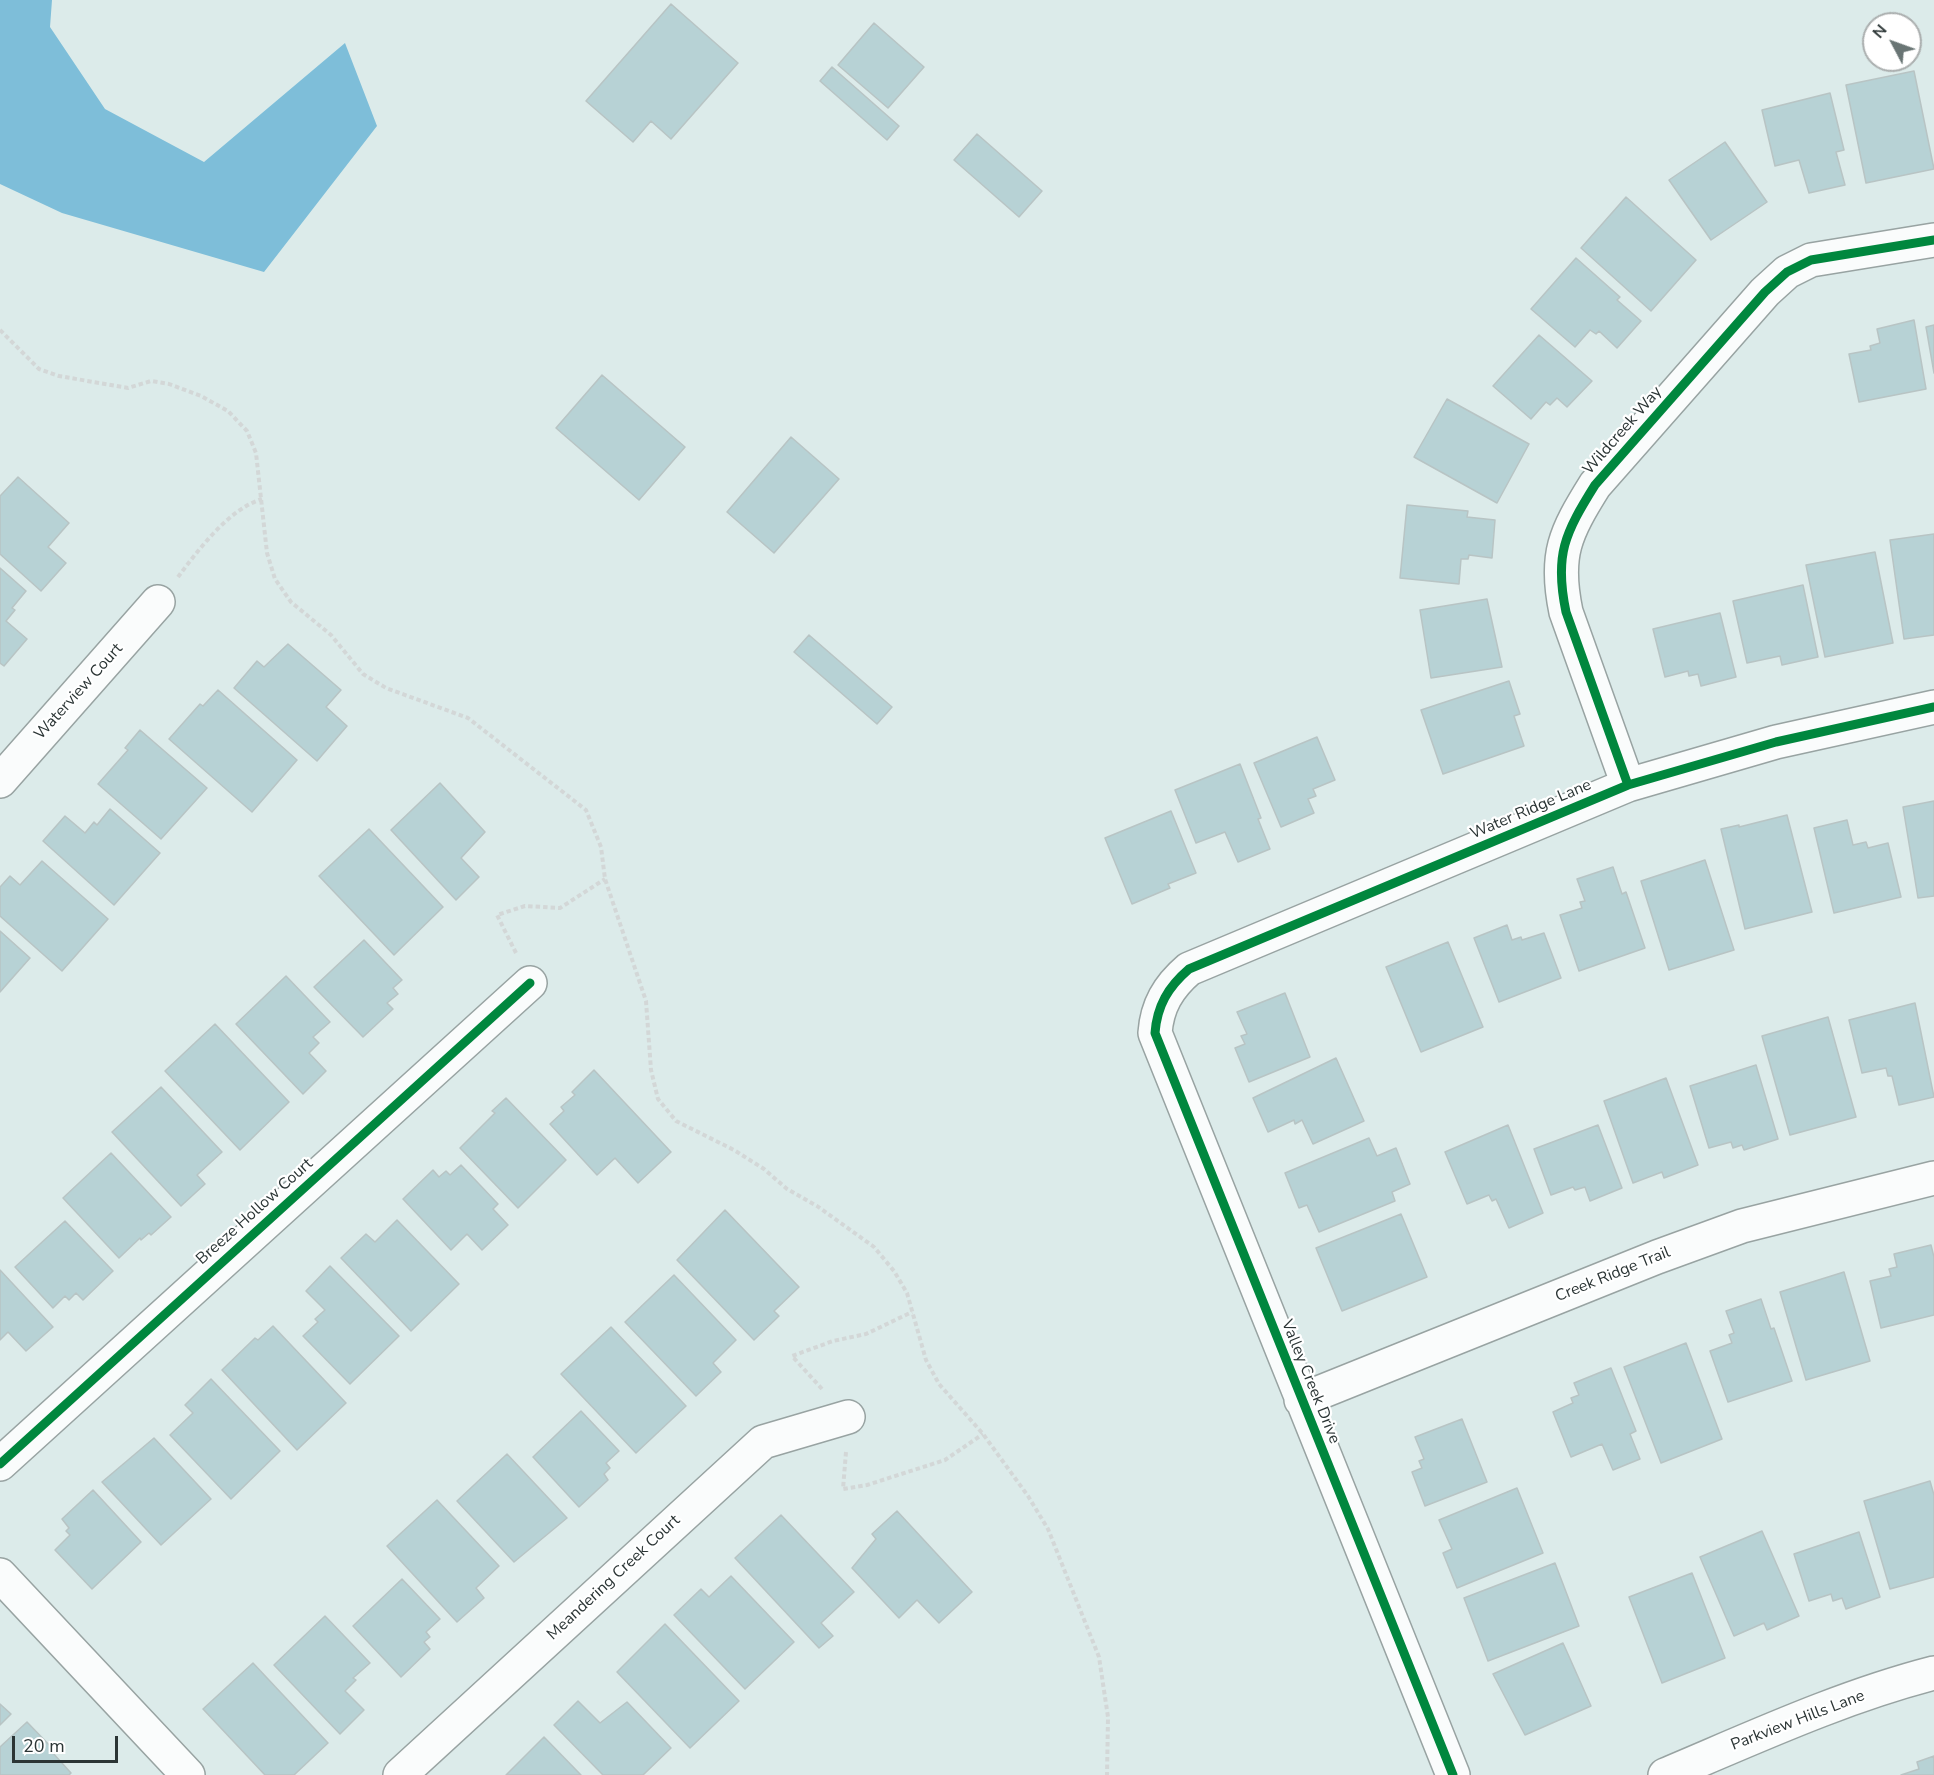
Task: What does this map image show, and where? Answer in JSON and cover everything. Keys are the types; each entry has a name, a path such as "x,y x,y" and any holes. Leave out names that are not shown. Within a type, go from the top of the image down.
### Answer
{"street":[{"name":"Wildcreek Way","path":"1628,785 1564,603 1560,584 1561,552 1574,518 1595,485 1765,292 1787,272 1811,260 1934,240"},
{"name":"Waterview Court","path":"0,781 158,602"},
{"name":"Water Ridge Lane","path":"1164,998 1173,982 1189,969 1628,785 1776,742 1934,707"},
{"name":"Breeze Hollow Court","path":"0,1464 530,983"},
{"name":"Valley Creek Drive","path":"1164,998 1156,1015 1155,1033 1300,1400 1453,1775"},
{"name":"Creek Ridge Trail","path":"1300,1400 1657,1257 1742,1226 1934,1178"},
{"name":"Meandering Creek Court","path":"400,1775 763,1442 848,1417"},
{"path":"0,1575 188,1775"},
{"name":"Parkview Hills Lane","path":"1665,1775 1782,1726 1897,1683 1934,1673"}],"path":[{"path":"0,330 39,369 59,376 128,388 151,381 169,384 201,396 228,411 247,431 256,453 267,553 275,579 291,602 331,635 363,674 386,688 468,718 586,810 601,848 605,879 646,1001 651,1070 658,1099 676,1121 734,1150 764,1169 787,1189 818,1206 873,1247 894,1271 907,1293 926,1360 939,1384 983,1434 1048,1529 1098,1657 1108,1717 1107,1775"},
{"path":"158,602 223,526 249,504 262,500"},
{"path":"530,983 497,915 525,906 560,908 605,879"}],"water":[{"path":"0,0 52,0 50,27 105,109 204,162 345,43 377,126 264,272 62,213 0,184"}],"building":[{"path":"671,4 738,63 671,139 651,121 633,142 586,101"},
{"path":"874,23 924,67 888,108 838,65"},
{"path":"832,67 899,126 887,140 820,81"},
{"path":"1914,72 1934,169 1866,183 1846,85"},
{"path":"1830,93 1844,150 1836,152 1845,185 1809,193 1799,160 1775,166 1762,110"},
{"path":"977,134 1042,191 1019,217 954,160"},
{"path":"1725,142 1767,202 1711,240 1669,180"},
{"path":"1626,197 1696,260 1651,311 1581,248"},
{"path":"1576,258 1620,297 1617,300 1641,321 1617,348 1599,331 1596,334 1590,330 1575,347 1531,309"},
{"path":"1914,320 1926,389 1859,402 1849,354 1871,350 1870,346 1880,343 1877,329"},
{"path":"1934,325 1934,373 1926,327"},
{"path":"1539,335 1592,381 1567,407 1557,398 1550,405 1546,402 1531,419 1493,386"},
{"path":"602,375 685,447 639,500 556,428"},
{"path":"1447,399 1529,444 1497,503 1414,457"},
{"path":"791,437 839,479 774,553 727,512"},
{"path":"18,477 69,523 48,547 66,563 41,591 0,554 0,496"},
{"path":"1407,505 1468,511 1467,517 1495,520 1492,558 1469,555 1468,559 1461,559 1459,584 1400,578"},
{"path":"1934,534 1934,635 1904,639 1890,540"},
{"path":"1875,552 1893,643 1825,657 1806,565"},
{"path":"0,568 26,591 12,608 15,610 6,621 27,639 4,666 0,663"},
{"path":"1803,585 1818,657 1782,665 1780,656 1747,663 1733,601"},
{"path":"1487,599 1502,667 1431,678 1420,610"},
{"path":"1720,613 1736,677 1701,686 1698,674 1689,676 1688,671 1665,677 1653,629"},
{"path":"809,635 892,707 877,724 794,652"},
{"path":"288,644 341,690 326,707 347,726 317,761 234,688 257,661 264,667"},
{"path":"1509,681 1520,714 1514,716 1524,746 1443,774 1421,710"},
{"path":"218,690 297,760 252,812 169,739 200,704 203,706"},
{"path":"140,730 207,788 161,839 98,784 128,750 125,748"},
{"path":"1317,737 1335,780 1313,789 1316,796 1308,799 1314,813 1281,827 1254,763"},
{"path":"1240,764 1261,818 1258,819 1270,849 1238,862 1225,832 1196,843 1175,790"},
{"path":"440,783 485,832 461,858 479,877 456,900 391,830"},
{"path":"1934,801 1934,896 1918,898 1903,807"},
{"path":"110,809 160,853 114,905 43,841 65,816 85,833 94,822 97,825"},
{"path":"1171,811 1196,873 1168,884 1170,888 1132,904 1105,838"},
{"path":"1787,815 1812,912 1745,929 1721,829"},
{"path":"1847,820 1853,845 1866,842 1868,848 1888,843 1901,897 1834,913 1814,828"},
{"path":"369,829 443,907 394,955 319,876"},
{"path":"1705,860 1734,950 1669,970 1641,881"},
{"path":"42,861 108,919 62,971 0,916 0,887 10,876 20,885"},
{"path":"1613,867 1622,894 1626,892 1645,948 1579,971 1560,915 1582,908 1580,902 1585,901 1577,879"},
{"path":"1507,925 1512,940 1521,937 1522,940 1544,933 1561,978 1499,1002 1474,938"},
{"path":"0,931 30,958 0,992"},
{"path":"364,940 402,980 393,988 398,994 387,1003 393,1009 363,1037 314,987"},
{"path":"1448,942 1483,1027 1421,1052 1386,967"},
{"path":"286,976 330,1022 313,1037 319,1043 309,1053 326,1071 303,1094 236,1024"},
{"path":"1285,993 1310,1057 1249,1082 1235,1048 1245,1044 1241,1036 1247,1034 1237,1012"},
{"path":"1915,1003 1934,1097 1899,1105 1892,1076 1888,1076 1886,1068 1862,1073 1849,1020"},
{"path":"1828,1017 1856,1117 1790,1135 1762,1036"},
{"path":"215,1024 289,1102 240,1150 165,1071"},
{"path":"1336,1058 1364,1121 1313,1144 1302,1120 1295,1124 1294,1120 1268,1132 1253,1098"},
{"path":"1756,1065 1778,1139 1744,1150 1742,1145 1733,1148 1731,1142 1709,1148 1690,1086"},
{"path":"594,1070 671,1152 638,1183 615,1158 597,1175 550,1124 564,1111 561,1107 575,1095 572,1092"},
{"path":"1666,1078 1698,1165 1664,1178 1662,1172 1633,1183 1604,1101"},
{"path":"161,1087 222,1152 197,1175 205,1184 181,1206 112,1132"},
{"path":"506,1098 566,1160 518,1208 460,1148 495,1113 492,1111"},
{"path":"1508,1125 1543,1213 1509,1228 1496,1199 1492,1201 1489,1195 1467,1204 1445,1152"},
{"path":"1598,1125 1622,1188 1590,1201 1585,1187 1575,1190 1573,1187 1551,1195 1534,1149"},
{"path":"1369,1138 1377,1156 1396,1148 1410,1184 1392,1192 1395,1201 1319,1232 1307,1205 1299,1208 1285,1173"},
{"path":"111,1153 171,1217 151,1235 149,1233 141,1240 140,1238 119,1258 63,1198"},
{"path":"461,1165 498,1204 493,1209 508,1225 482,1250 467,1234 451,1250 403,1199 433,1170 439,1177 446,1171 450,1175"},
{"path":"725,1210 799,1287 774,1311 779,1316 754,1340 677,1260"},
{"path":"1401,1214 1427,1277 1342,1311 1316,1248"},
{"path":"397,1220 459,1284 411,1331 341,1258 366,1234 375,1242"},
{"path":"65,1221 113,1271 83,1300 76,1293 69,1300 65,1296 53,1308 15,1267"},
{"path":"1931,1245 1934,1257 1934,1315 1881,1328 1870,1281 1891,1276 1889,1269 1897,1267 1894,1254"},
{"path":"330,1266 399,1336 350,1384 303,1336 318,1322 315,1319 325,1310 306,1291"},
{"path":"0,1270 53,1327 26,1351 8,1332 0,1340"},
{"path":"1844,1272 1870,1361 1806,1380 1780,1292"},
{"path":"674,1275 736,1340 713,1363 721,1372 696,1396 625,1322"},
{"path":"1761,1299 1771,1329 1774,1328 1792,1381 1728,1402 1710,1351 1732,1343 1729,1335 1734,1333 1726,1311"},
{"path":"273,1326 346,1403 297,1450 222,1370 255,1338 258,1340"},
{"path":"611,1327 686,1406 636,1453 561,1374"},
{"path":"1686,1343 1722,1439 1661,1463 1624,1367"},
{"path":"1611,1368 1636,1431 1630,1434 1640,1459 1613,1470 1602,1444 1571,1457 1553,1412 1573,1403 1571,1398 1579,1395 1574,1383"},
{"path":"211,1379 280,1451 231,1499 170,1435 193,1413 185,1405"},
{"path":"581,1411 619,1451 606,1463 610,1468 604,1474 608,1480 579,1507 533,1457"},
{"path":"1462,1419 1487,1482 1425,1506 1412,1472 1422,1468 1419,1461 1424,1459 1415,1437"},
{"path":"154,1438 211,1499 161,1545 102,1482"},
{"path":"507,1454 567,1518 514,1562 457,1501"},
{"path":"1930,1481 1934,1495 1934,1577 1890,1589 1864,1501"},
{"path":"1517,1488 1543,1553 1457,1588 1443,1553 1452,1549 1439,1520"},
{"path":"93,1490 141,1542 92,1589 55,1550 70,1535 66,1531 69,1528 62,1519"},
{"path":"437,1500 499,1566 476,1588 484,1598 457,1622 387,1546"},
{"path":"897,1511 972,1592 939,1623 917,1600 899,1618 852,1568 876,1539 872,1534"},
{"path":"781,1515 854,1592 821,1623 833,1636 819,1648 735,1558"},
{"path":"1762,1531 1799,1616 1767,1630 1764,1623 1734,1636 1700,1557"},
{"path":"1859,1532 1880,1597 1846,1609 1842,1598 1833,1601 1831,1594 1809,1601 1794,1554"},
{"path":"1555,1563 1579,1626 1488,1661 1464,1598"},
{"path":"1692,1573 1725,1658 1662,1683 1629,1597"},
{"path":"731,1576 794,1642 745,1689 674,1615 701,1589 709,1597"},
{"path":"402,1579 440,1619 426,1632 430,1637 424,1642 430,1649 401,1677 353,1626"},
{"path":"325,1616 370,1663 353,1678 356,1680 345,1691 364,1710 340,1734 274,1665"},
{"path":"665,1624 739,1701 690,1748 617,1672"},
{"path":"1563,1643 1591,1706 1525,1735 1493,1674"},
{"path":"253,1663 328,1743 294,1775 265,1775 203,1709"},
{"path":"578,1701 600,1723 627,1702 671,1748 643,1775 603,1775 554,1725"},
{"path":"0,1704 11,1714 0,1725"},
{"path":"27,1722 54,1750 52,1752 71,1773 69,1775 0,1775 0,1747"},
{"path":"544,1737 581,1775 506,1775"},
{"path":"1934,1756 1934,1775 1901,1775 1919,1769 1917,1762"}],"cycle path":[{"path":"1628,785 1566,612 1561,575 1562,559 1569,531 1576,517 1595,485 1765,292 1787,272 1811,260 1934,240"},
{"path":"1453,1775 1155,1033 1161,1006 1175,983 1189,969 1628,785 1776,742 1934,707"},
{"path":"0,1464 530,983"}]}
